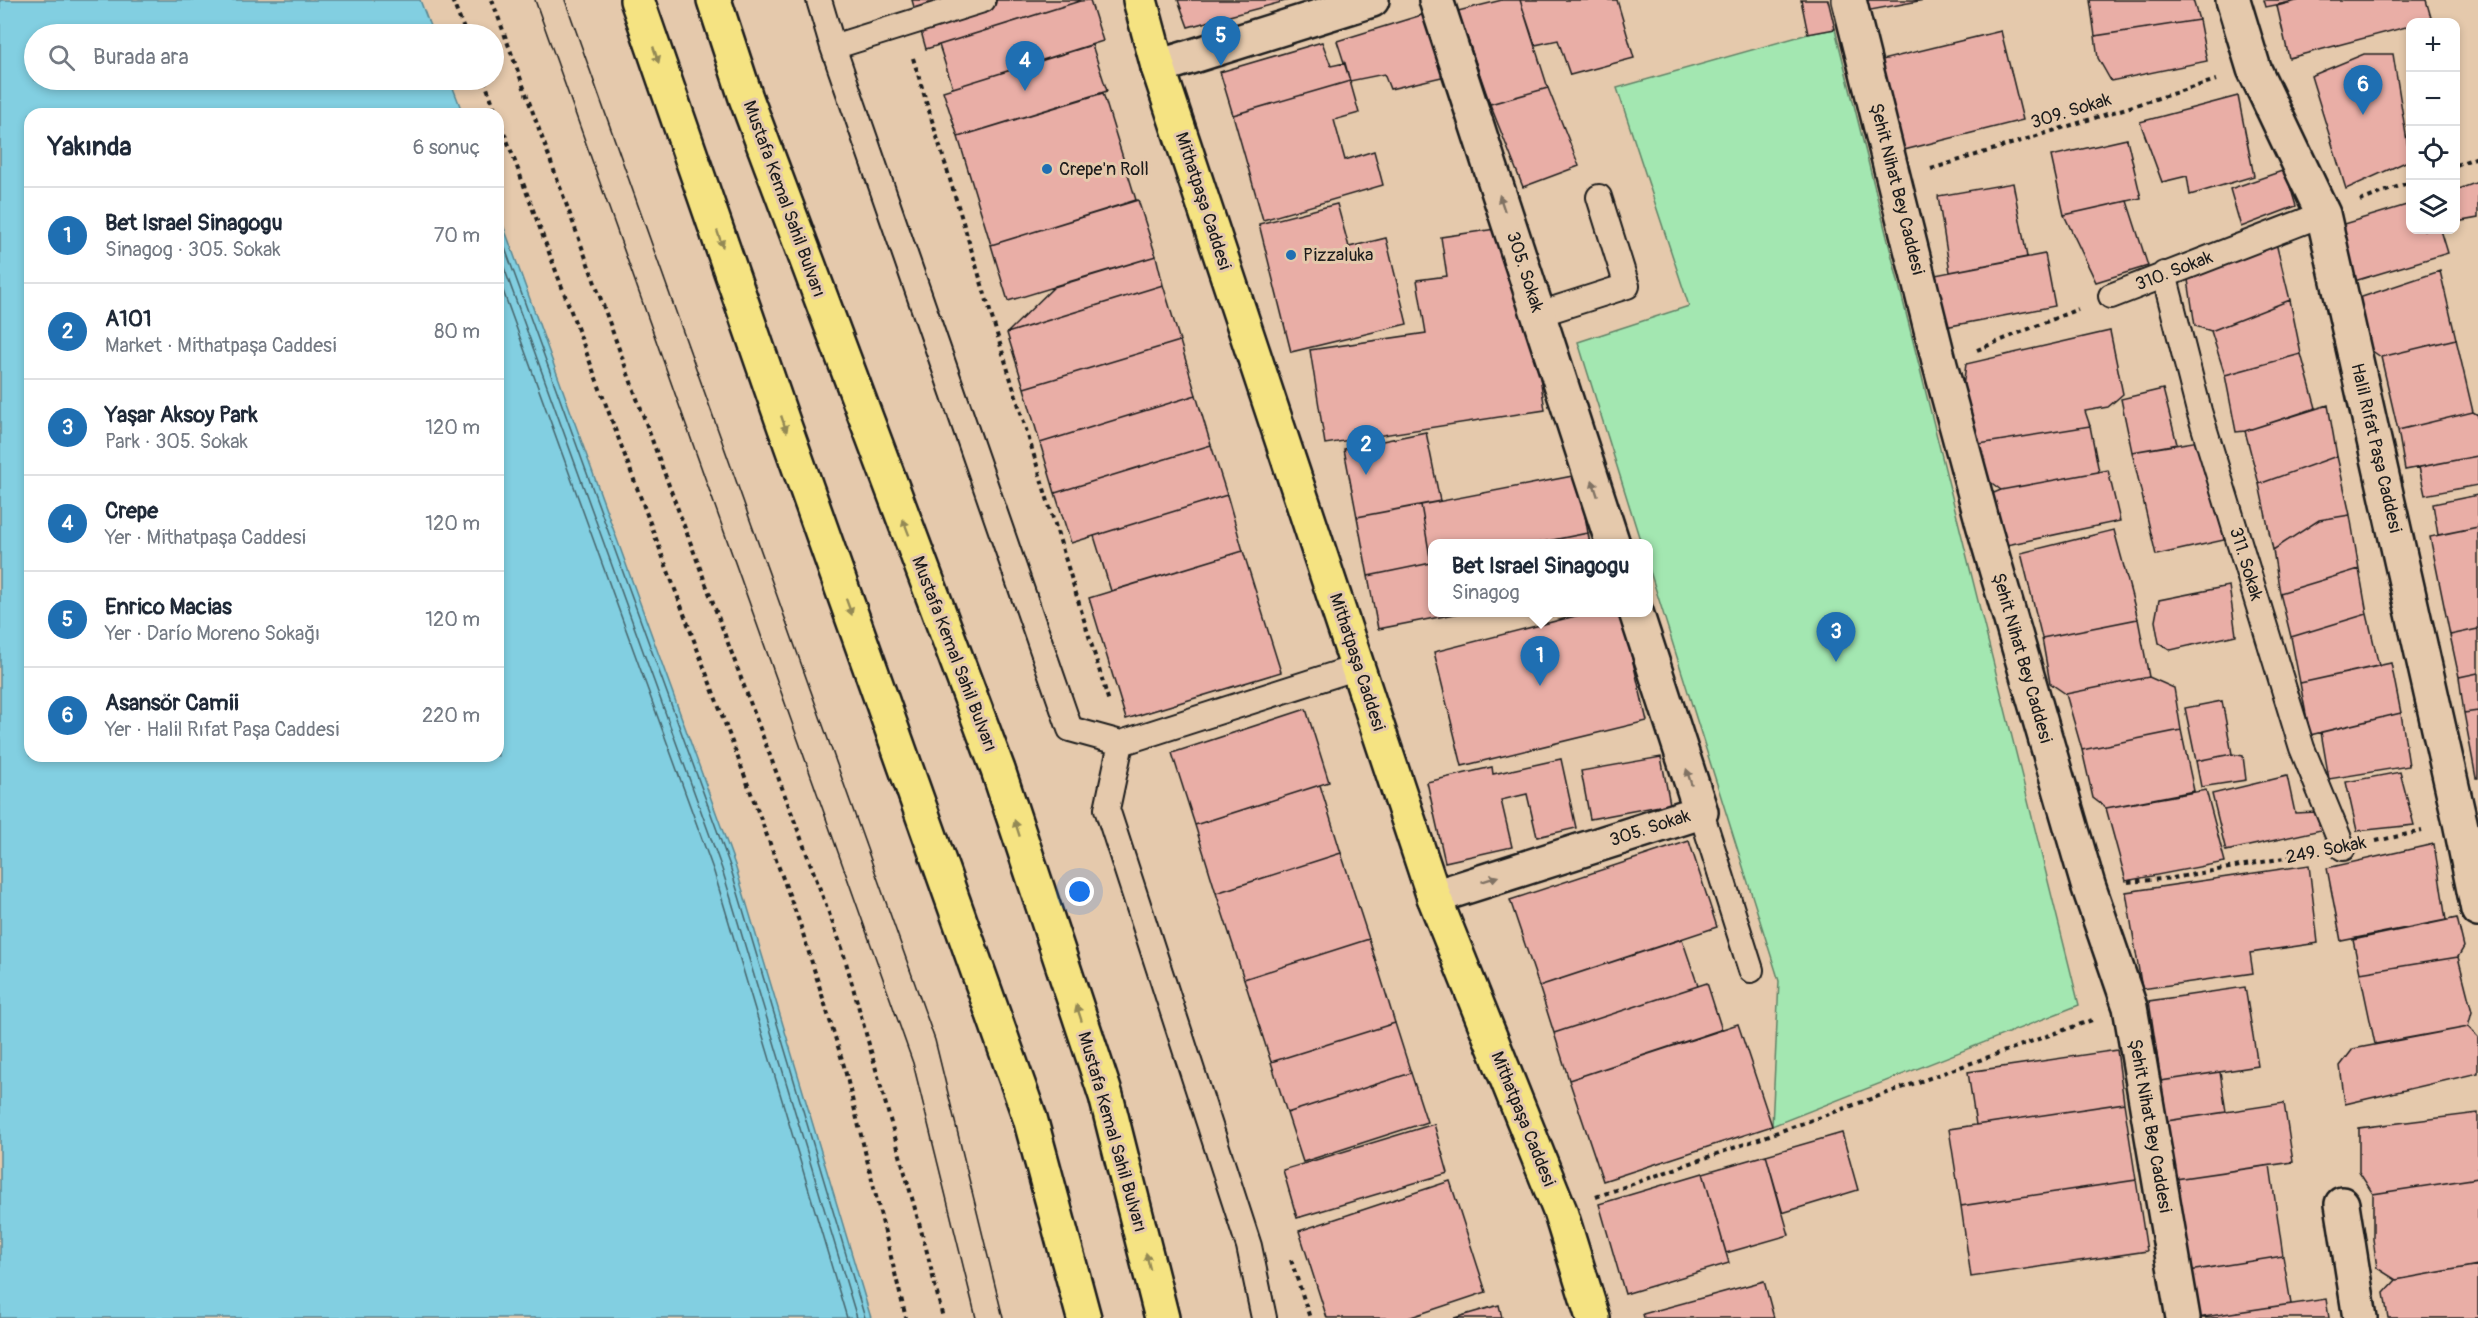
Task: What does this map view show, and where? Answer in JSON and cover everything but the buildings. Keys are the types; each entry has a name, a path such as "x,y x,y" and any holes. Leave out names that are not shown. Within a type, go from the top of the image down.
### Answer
{"main road":[{"path":"637,0 784,425 1030,1118 1084,1318"},
{"name":"Mustafa Kemal Sahil Bulvarı","path":"714,0 758,130 998,770 1106,1096 1162,1318"},
{"name":"Mithatpaşa Caddesi","path":"1140,0 1158,67 1434,897 1560,1211 1593,1318"}],"street":[{"path":"1158,67 1372,0"},
{"name":"305. Sokak","path":"1436,0 1612,539"},
{"name":"Şehit Nihat Bey Caddesi","path":"1849,0 1896,180 1940,365 1983,524 2088,885 2130,1007 2182,1318"},
{"name":"Halil Rıfat Paşa Caddesi","path":"2233,0 2254,69 2323,214 2469,820 2478,910"},
{"name":"305. Sokak","path":"1434,897 1701,812 1638,617"},
{"path":"2342,1204 2360,1318"}],"lane":[{"path":"819,0 833,47 1070,729 1121,743 1358,667"},
{"path":"833,47 983,0"},
{"path":"1539,314 1627,286 1599,197"},
{"name":"310. Sokak","path":"2111,296 2323,214"},
{"name":"311. Sokak","path":"2164,274 2199,411 2302,748 2343,848"},
{"path":"1121,743 1107,809 1249,1246 1264,1318"},
{"path":"1701,812 1751,970"}],"path":[{"path":"452,0 462,24"},
{"path":"492,0 501,24"},
{"path":"903,25 1121,743"},
{"path":"504,33 655,448 842,948 926,1248 943,1318"},
{"name":"309. Sokak","path":"1896,180 2254,69"},
{"path":"488,90 495,108"},
{"path":"504,131 800,924 844,1066 906,1318"},
{"path":"2460,164 2478,157"},
{"path":"2323,214 2406,183"},
{"path":"1940,365 2111,296"},
{"name":"249. Sokak","path":"2173,878 2343,848 2469,820"},
{"path":"1592,1199 2130,1007"},
{"path":"1288,1250 1311,1318"}],"green space":[{"path":"1835,29 2079,1005 1772,1126 1779,981 1653,581 1653,539 1640,539 1578,342 1689,306 1617,88 1808,34"}],"water":[{"path":"0,0 420,0 429,24 24,24 24,90 454,90 461,108 24,108 24,762 504,762 504,228 735,865 871,1318 0,1318"}],"tram line":[{"path":"535,0 913,1063 976,1318"},
{"path":"565,0 935,1040 1003,1318"}],"place":[{"name":"Enrico Macias","path":"1221,66"},
{"name":"Crepe","path":"1025,91"},
{"name":"Asansör Camii","path":"2363,115"},
{"name":"Crepe'n Roll","path":"1047,169"},
{"name":"Pizzaluka","path":"1291,255"},
{"name":"A101","path":"1366,475"},
{"name":"Yaşar Aksoy Park","path":"1836,662"},
{"name":"Bet Israel Sinagogu","path":"1540,686"}]}
